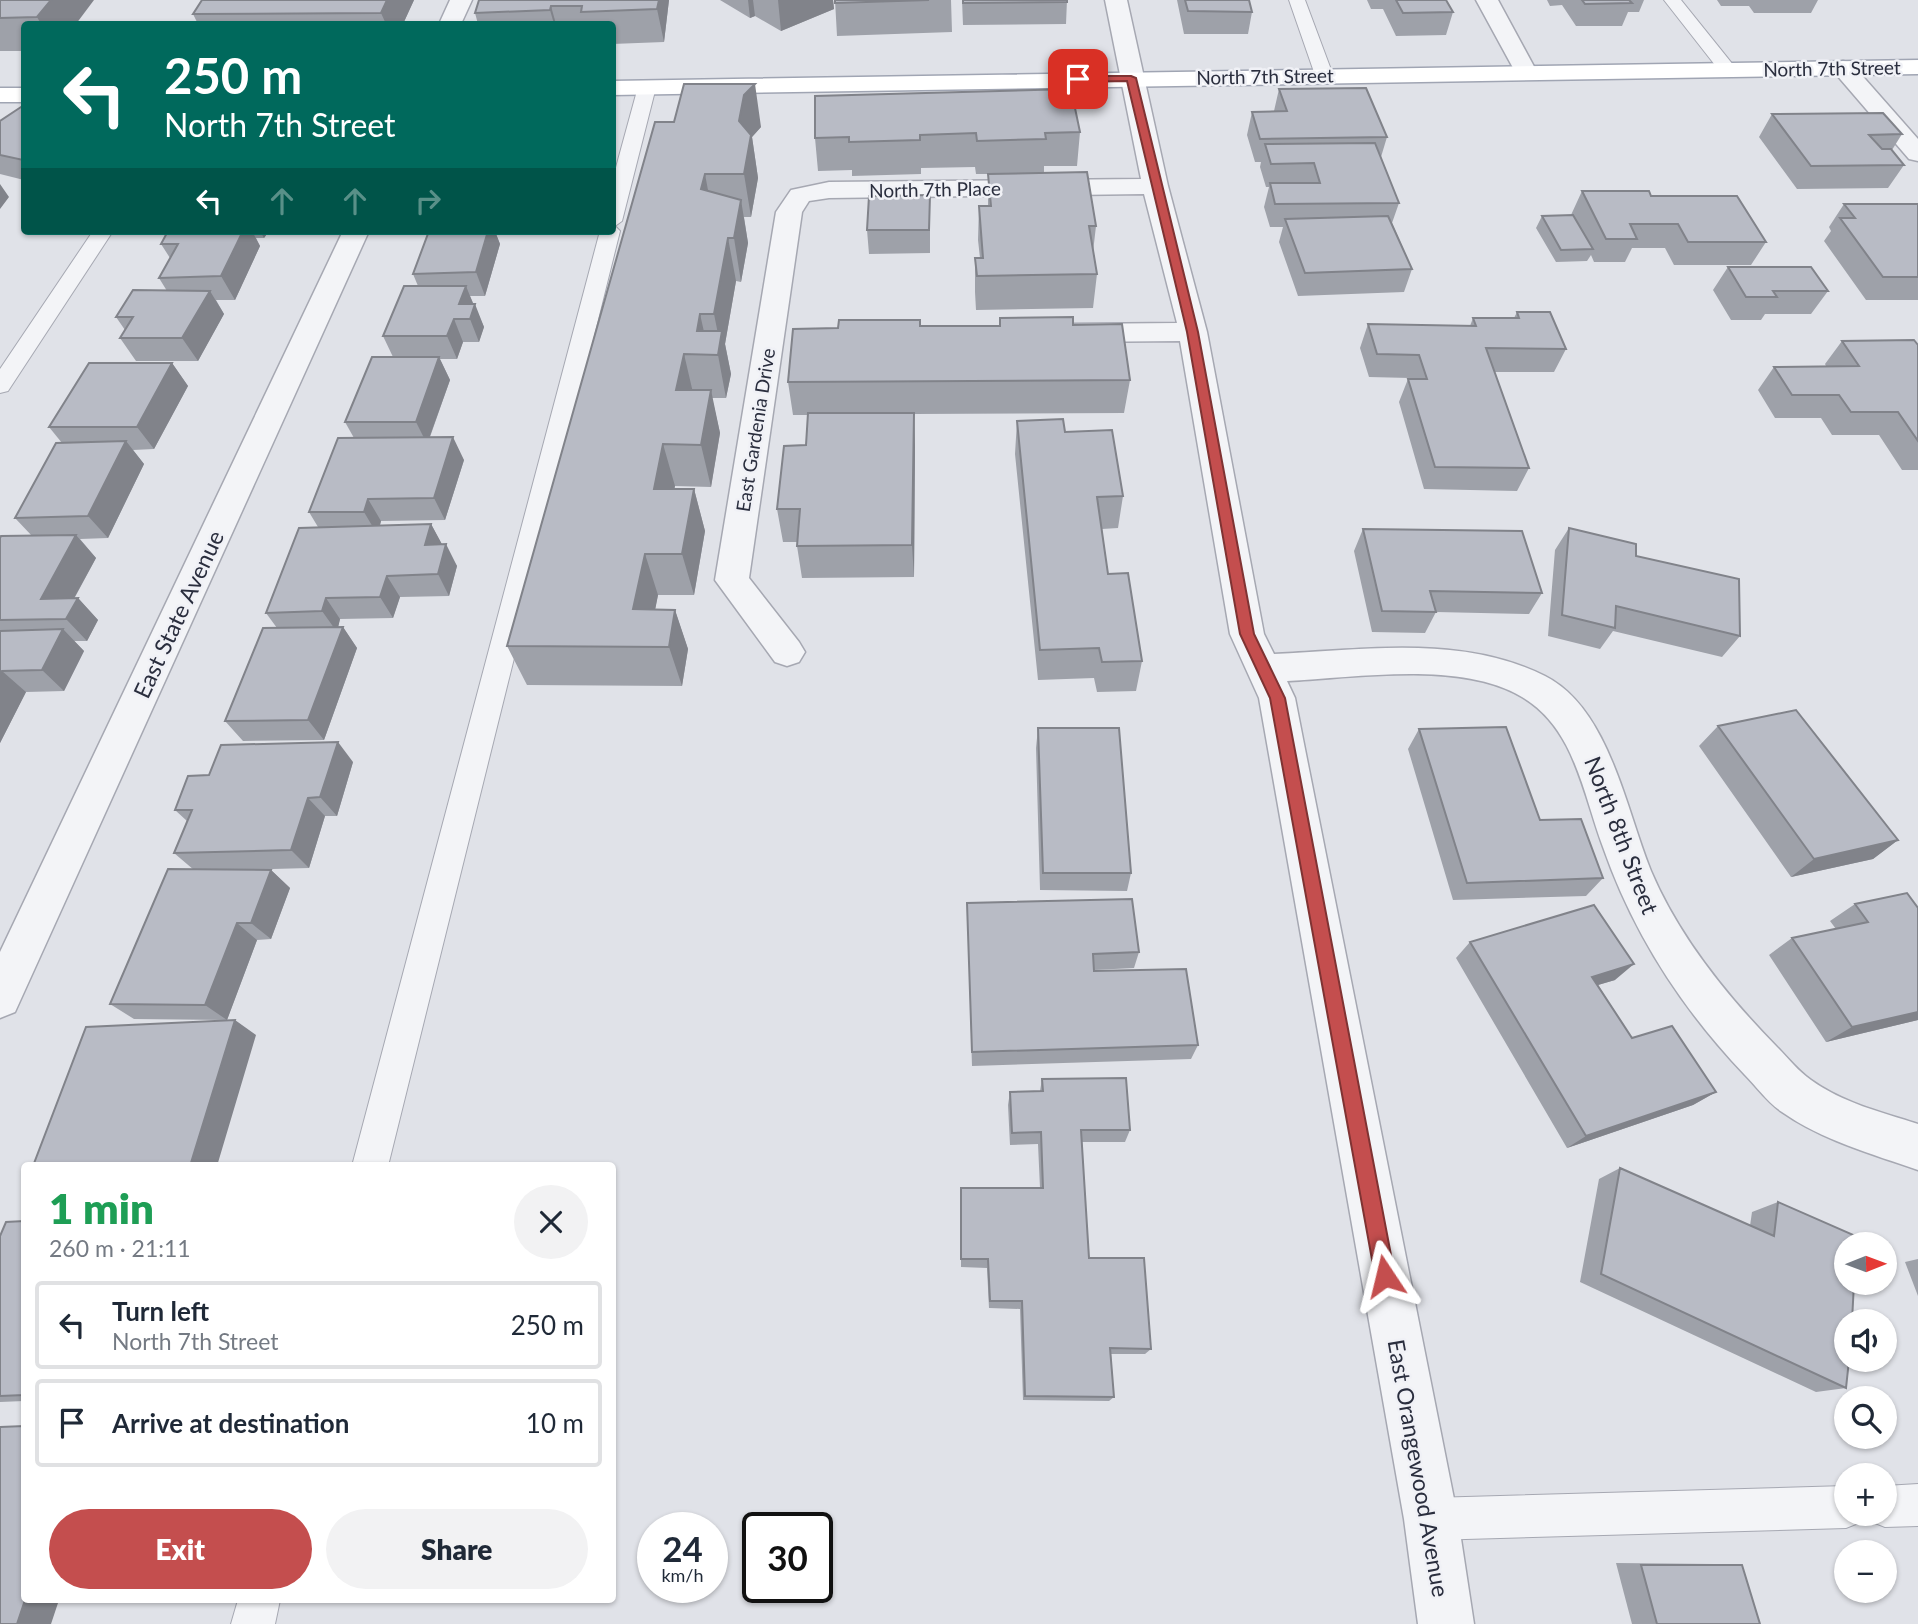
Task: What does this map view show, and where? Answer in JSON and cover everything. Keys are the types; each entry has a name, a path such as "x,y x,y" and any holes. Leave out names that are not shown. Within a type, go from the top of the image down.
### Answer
{"main road":[{"name":"North 7th Street","path":"616,88 1918,66"},
{"path":"0,95 21,95"}],"street":[{"path":"451,21 461,0"},
{"name":"East Orangewood Avenue","path":"1116,0 1155,186 1193,332 1247,634 1277,698 1431,1519 1446,1624"},
{"path":"1487,0 1526,72"},
{"path":"1843,68 1918,154"},
{"name":"North 7th Place","path":"800,195 829,190 1155,186"},
{"name":"East Gardenia Drive","path":"787,652 732,580 783,334 789,212 800,195"},
{"name":"East State Avenue","path":"0,998 354,235"},
{"path":"1040,333 1193,332"},
{"name":"North 8th Street","path":"1264,668 1437,662 1501,673 1535,687 1563,710 1587,743 1622,849 1654,920 1728,1030 1795,1096 1856,1127 1918,1147"}],"lane":[{"path":"1297,0 1324,75"},
{"path":"1672,0 1728,70"},
{"path":"616,206 647,87"},
{"path":"0,386 100,235"},
{"path":"371,1162 609,235"},
{"path":"1897,1506 1918,1505"},
{"path":"1431,1519 1834,1507"},
{"path":"253,1624 258,1603"}],"building":[{"path":"0,0 51,0 37,17 0,18"},
{"path":"202,0 387,0 381,13 193,14"},
{"path":"479,0 659,0 657,9 581,12 582,6 551,6 550,10 475,13"},
{"path":"835,0 929,0 835,3"},
{"path":"963,0 1067,0 1067,2 963,3"},
{"path":"1185,0 1249,0 1252,12 1188,11"},
{"path":"1396,0 1446,0 1453,12 1403,13"},
{"path":"1582,0 1629,0 1632,3 1585,4"},
{"path":"684,84 755,84 744,95 739,121 751,135 744,174 705,174 701,189 741,200 734,238 728,238 714,314 700,314 697,331 722,331 718,355 684,354 676,390 711,390 701,445 663,444 654,489 694,489 682,554 645,554 633,609 675,610 669,647 507,646 655,122 674,122"},
{"path":"1366,88 1387,137 1260,139 1252,112 1287,111 1279,89"},
{"path":"1071,89 1080,132 1045,133 1046,139 977,141 976,133 920,135 920,140 849,142 849,137 815,138 815,96"},
{"path":"21,107 21,160 0,155 0,121"},
{"path":"1883,113 1902,134 1869,135 1882,149 1891,149 1904,165 1811,166 1772,114"},
{"path":"1375,143 1399,203 1275,204 1270,183 1320,183 1314,163 1271,164 1265,144"},
{"path":"1087,172 1096,226 1089,226 1097,274 977,276 975,258 983,258 979,206 991,206 988,174"},
{"path":"1582,191 1649,191 1651,196 1737,196 1766,242 1688,242 1678,224 1630,224 1637,239 1606,239"},
{"path":"930,195 929,230 867,230 869,196"},
{"path":"1844,204 1918,204 1918,277 1883,277 1840,218 1855,218"},
{"path":"1573,215 1593,249 1561,250 1542,216"},
{"path":"1388,216 1412,269 1305,273 1285,219"},
{"path":"166,235 241,235 221,276 159,278 178,244 161,244"},
{"path":"428,235 487,235 476,272 413,274"},
{"path":"1728,267 1811,267 1828,291 1773,291 1777,297 1746,297"},
{"path":"404,286 466,286 459,304 475,304 470,319 454,319 447,336 383,336"},
{"path":"133,290 210,291 182,338 120,338 133,317 116,317"},
{"path":"1517,312 1550,312 1566,349 1486,348 1529,468 1435,467 1408,379 1427,379 1419,355 1377,354 1368,324 1476,326 1473,318 1519,318"},
{"path":"1073,317 1073,325 1122,324 1130,380 788,382 793,329 838,328 839,320 920,320 920,326 1000,326 1000,318"},
{"path":"1914,340 1918,345 1918,441 1898,412 1851,412 1839,395 1792,395 1774,367 1859,366 1842,341"},
{"path":"372,357 439,357 416,422 345,422"},
{"path":"89,363 172,363 137,427 49,427"},
{"path":"808,413 914,413 912,545 797,546 800,509 777,509 784,446 806,445"},
{"path":"1063,419 1065,432 1112,430 1123,496 1097,497 1108,574 1128,573 1142,661 1102,662 1099,648 1040,650 1017,421"},
{"path":"453,437 434,498 368,499 364,512 309,512 338,438"},
{"path":"126,441 88,516 15,518 56,443"},
{"path":"431,524 425,545 446,544 438,574 387,576 380,597 326,598 322,611 266,613 299,528"},
{"path":"1569,528 1636,544 1636,556 1739,579 1740,636 1616,606 1615,628 1562,615"},
{"path":"1363,529 1522,531 1542,593 1430,591 1436,612 1382,611"},
{"path":"76,535 41,599 78,598 66,619 0,620 1,536"},
{"path":"343,627 308,720 225,721 263,628"},
{"path":"63,629 42,670 2,671 0,676 0,631"},
{"path":"1796,710 1898,840 1814,859 1718,726"},
{"path":"1506,727 1540,820 1581,819 1603,878 1467,883 1419,729"},
{"path":"1038,728 1119,728 1131,873 1043,873"},
{"path":"338,742 320,797 308,798 291,850 174,853 192,810 175,810 188,776 209,775 221,745"},
{"path":"168,869 271,870 251,923 237,923 205,1005 110,1004"},
{"path":"1907,893 1918,908 1918,1012 1852,1027 1792,938 1868,922 1855,904"},
{"path":"1132,899 1139,952 1093,954 1094,971 1186,969 1198,1045 972,1052 967,903"},
{"path":"1594,905 1634,964 1592,977 1632,1038 1672,1026 1716,1092 1586,1136 1470,942"},
{"path":"235,1020 191,1162 35,1162 86,1027"},
{"path":"1126,1078 1130,1130 1081,1130 1089,1258 1144,1258 1151,1349 1110,1348 1114,1397 1025,1396 1022,1301 990,1301 988,1259 961,1259 961,1188 1043,1188 1041,1132 1012,1133 1010,1092 1043,1091 1042,1079"},
{"path":"1620,1168 1774,1236 1778,1202 1847,1232 1834,1232 1834,1295 1853,1295 1853,1309 1834,1309 1834,1372 1848,1372 1846,1386 1842,1386 1601,1274"},
{"path":"21,1221 21,1395 0,1396 0,1236 6,1222"},
{"path":"21,1426 21,1603 24,1603 17,1624 0,1624 0,1427"},
{"path":"1641,1565 1742,1565 1760,1624 1657,1624"}],"route":[{"path":"1078,79 1131,78 1155,186 1193,332 1247,634 1277,698 1385,1276"}]}
